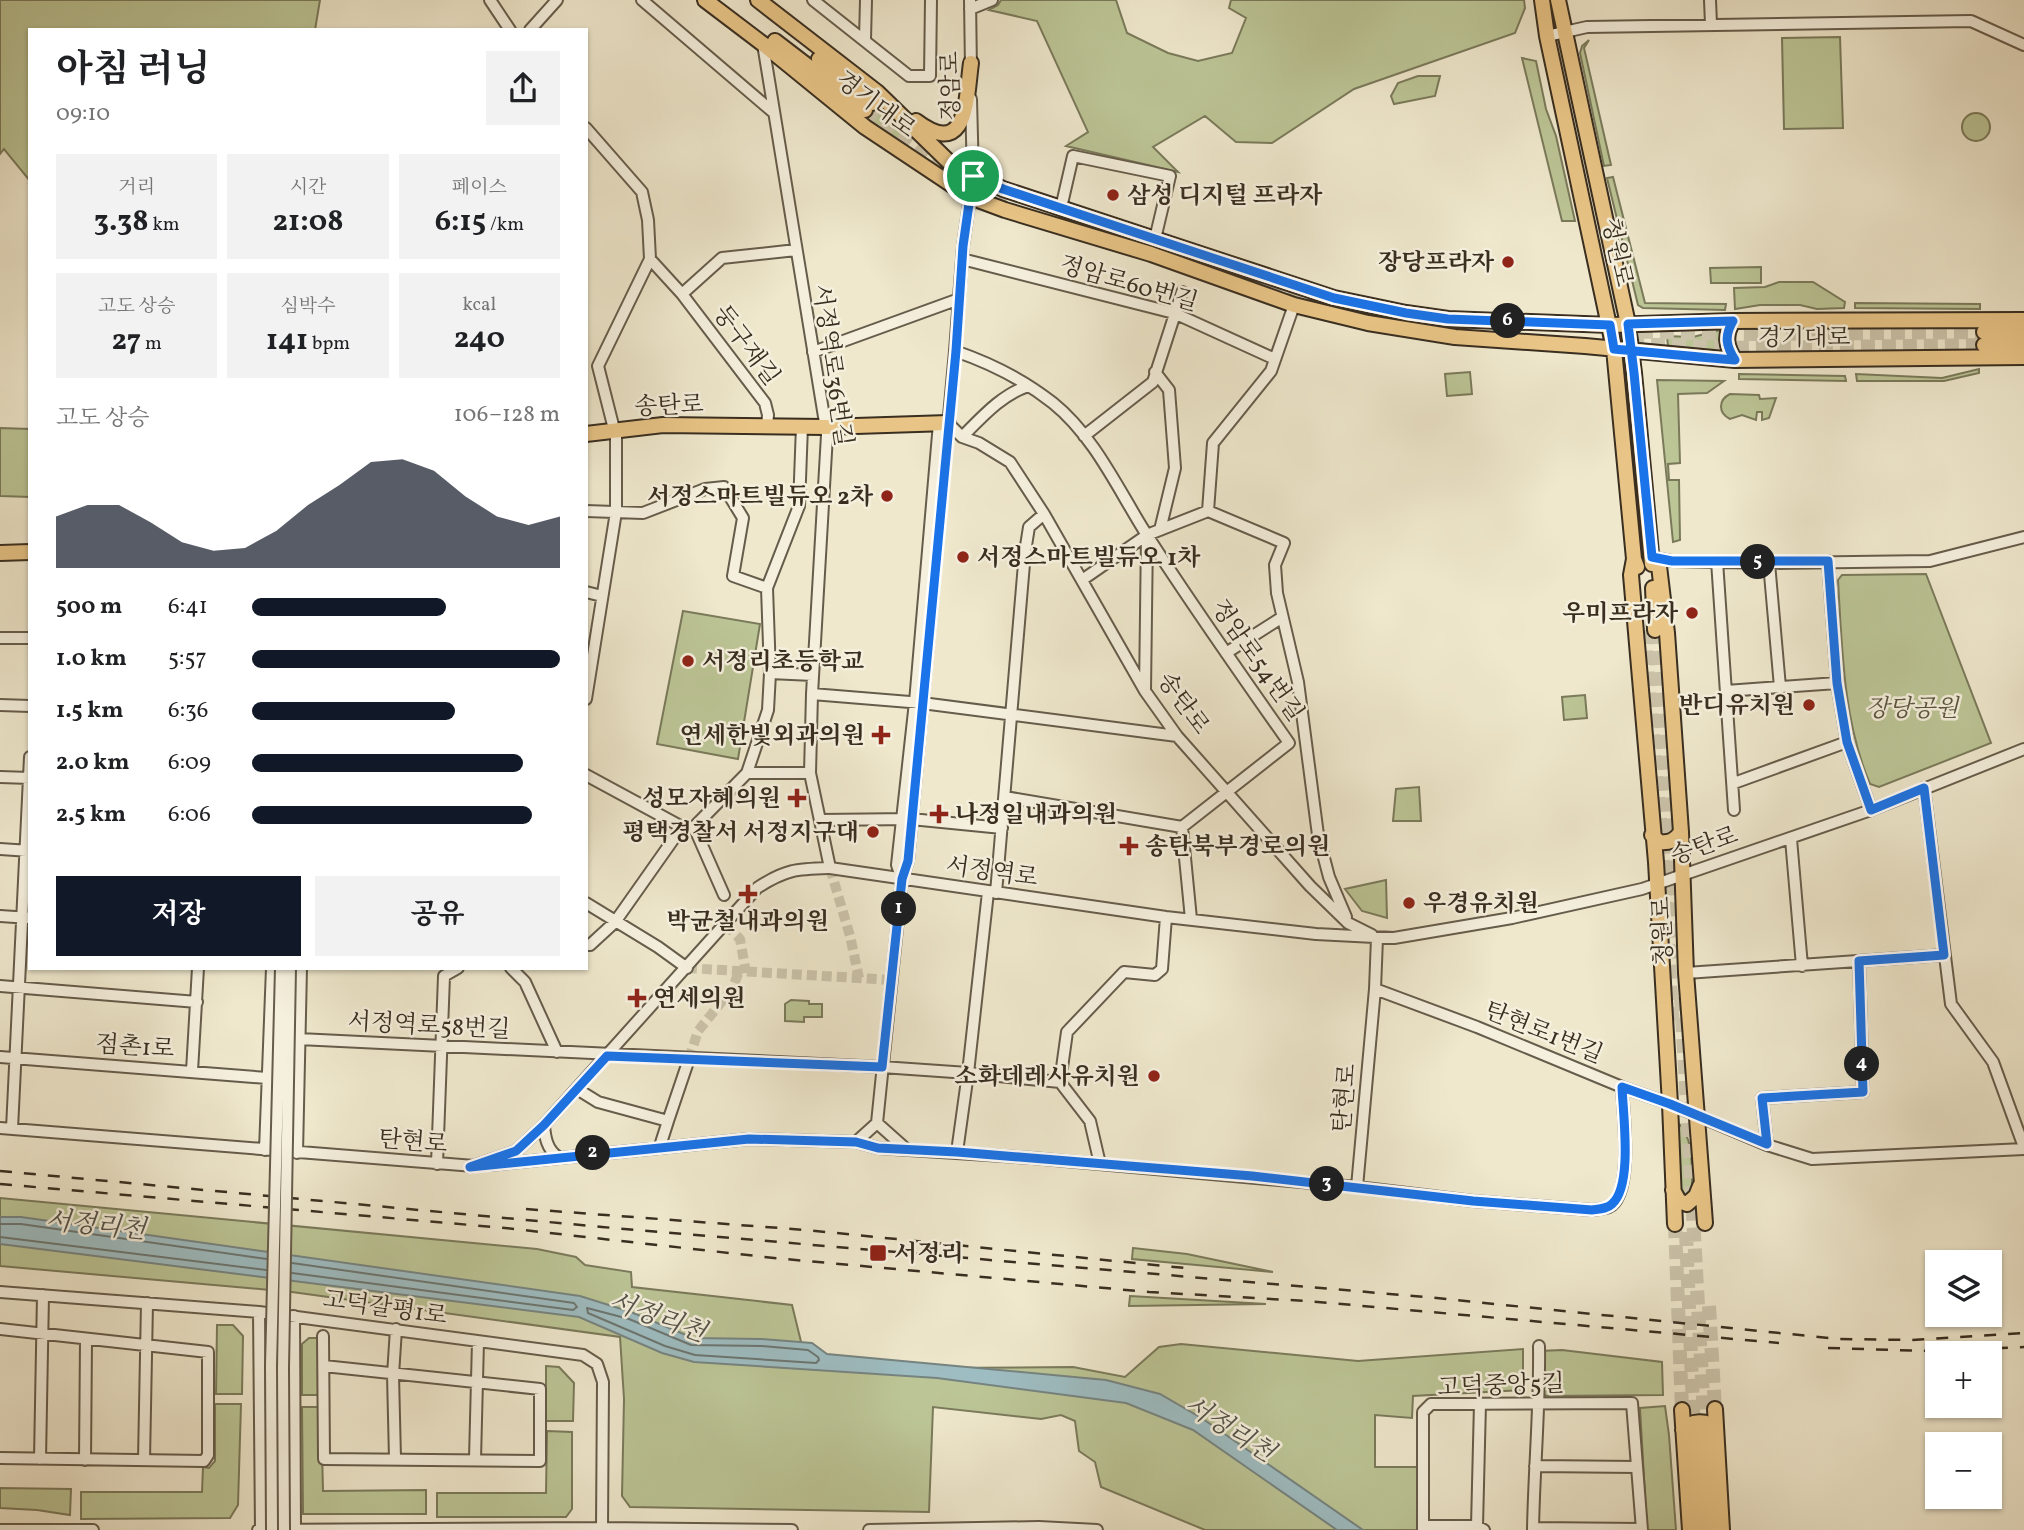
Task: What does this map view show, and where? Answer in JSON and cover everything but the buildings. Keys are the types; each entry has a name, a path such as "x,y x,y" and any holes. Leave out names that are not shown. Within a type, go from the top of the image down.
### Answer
{"main road":[{"name":"경기대로","path":"705,0 865,127 970,197 1151,254 1294,305 1429,334 1735,360 2024,357"},
{"name":"경기대로","path":"721,0 871,102"},
{"name":"경기대로","path":"744,0 950,163 973,176 1003,189 1334,298 1448,319 1610,325 1733,321 2024,320"},
{"name":"경기대로","path":"758,0 871,102"},
{"name":"청원로","path":"1542,0 1547,36 1614,349 1634,559 1631,575 1653,835 1675,1224"},
{"name":"청원로","path":"1558,0 1632,351 1652,557 1649,630 1639,571 1634,559"},
{"path":"871,102 933,134 947,135 956,129 963,116 971,63"},
{"path":"1733,321 1726,341 1735,360"},
{"path":"2024,332 1984,339 2024,345"},
{"name":"송탄로","path":"588,441 663,425 767,426 801,430"},
{"name":"송탄로","path":"588,434 943,428"},
{"path":"0,553 28,552"},
{"name":"청원로","path":"1652,557 1659,566 1667,633 1681,832 1686,973 1704,1223"},
{"path":"1653,835 1659,842 1667,842 1676,839 1681,832"},
{"path":"1673,1190 1679,1202 1687,1204 1696,1196 1700,1186"},
{"path":"1690,1530 1700,1431 1715,1409"},
{"path":"1682,1410 1700,1431 1722,1530"},
{"path":"1700,1431 1700,1530"},
{"path":"1700,1431 1711,1530"}],"street":[{"path":"490,0 509,28"},
{"path":"532,28 557,0"},
{"path":"642,0 773,112"},
{"path":"813,0 909,76 930,76 931,0"},
{"path":"865,39 866,0"},
{"name":"정암로","path":"919,703 943,428 956,351 962,259 973,176 970,4 992,0"},
{"path":"1710,0 1711,24"},
{"path":"1547,36 1587,27 1971,21 2024,45"},
{"name":"서정역로36번길","path":"763,44 826,431 811,694 810,773 830,868"},
{"path":"588,130 642,192 648,220 650,259 598,366 615,434 616,512 588,686"},
{"path":"1061,208 1073,156 1170,176 1154,239"},
{"name":"둥구재길","path":"682,294 722,258 796,250"},
{"name":"둥구재길","path":"650,259 682,294 765,403 767,426"},
{"name":"정암로60번길","path":"962,259 1174,313 1275,359"},
{"path":"1084,436 1153,382 1182,292"},
{"path":"813,352 959,299"},
{"path":"1208,511 1213,443 1271,371 1294,305"},
{"name":"정암로54번길","path":"956,351 987,362 1028,386 1054,404 1084,436 1147,535 1289,743 1227,793"},
{"path":"1155,372 1169,390 1175,468 1160,530"},
{"path":"962,437 991,408 1017,390 1028,386"},
{"name":"송탄로","path":"943,428 979,443 1010,462 1044,514 1144,691 1177,736 1310,886 1348,923 1377,938 1394,938 1512,918 1656,885 1871,810 2024,749"},
{"path":"588,945 615,922 688,827 747,773 768,710 770,673 767,588 799,506 801,430"},
{"path":"588,511 643,513 705,489 724,487 743,518 733,576 767,588"},
{"path":"1082,580 1147,535 1208,511 1284,543 1275,565 1281,618 1298,682 1318,835 1329,877 1348,923"},
{"path":"957,1152 1002,828 1025,552 1029,527 1044,514"},
{"path":"1144,691 1147,535"},
{"path":"1652,557 1672,561 1769,563 1930,561 2024,537"},
{"path":"1717,561 1734,810"},
{"path":"1828,561 1837,683 1847,742 1871,810"},
{"path":"1769,563 1780,687"},
{"path":"588,593 602,596"},
{"path":"1226,653 1281,618"},
{"path":"0,638 28,638"},
{"path":"770,673 813,675"},
{"path":"1726,691 1837,683"},
{"path":"811,694 919,703 1177,736"},
{"path":"856,1142 877,1123 902,879 908,861 907,819 919,703"},
{"path":"0,705 28,706"},
{"path":"1734,783 1847,742"},
{"path":"747,773 810,773"},
{"path":"588,776 688,827 724,895"},
{"path":"0,777 28,778"},
{"path":"1924,788 1951,1004 1993,1062 2024,1148"},
{"path":"1005,797 1182,827 1227,793"},
{"path":"6,1129 15,1058 18,988 26,918 28,814"},
{"path":"820,820 907,819 1002,828"},
{"path":"1182,827 1191,919"},
{"path":"1791,839 1802,965"},
{"path":"0,849 27,851"},
{"name":"서정역로","path":"470,1167 516,1151 544,1125 758,888 777,875 797,869 830,868 1167,917 1377,938"},
{"path":"588,904 687,968"},
{"path":"0,916 26,918"},
{"path":"1100,1164 1090,1121 1060,1082 1067,1032 1124,972 1155,975 1162,969 1167,917"},
{"name":"탄현로","path":"6,1129 470,1167 749,1139 856,1142 869,1147 888,1149 957,1152 1357,1187 1377,938"},
{"path":"1686,973 1944,955"},
{"path":"1767,1144 1762,1098 1863,1092 1859,961"},
{"path":"192,1070 198,970"},
{"path":"265,1150 272,970"},
{"path":"272,1530 271,1365 281,970"},
{"path":"284,1530 290,970"},
{"path":"297,1153 301,970"},
{"path":"437,1164 444,976 454,970"},
{"name":"서정역로58번길","path":"513,970 525,982 557,1052"},
{"path":"0,986 197,1002"},
{"name":"탄현로1번길","path":"1375,989 1812,1160 2024,1148"},
{"name":"서정역로58번길","path":"299,1039 607,1056 882,1067 1060,1082"},
{"name":"점촌1로","path":"0,1057 267,1078"},
{"path":"660,1146 689,1059"},
{"path":"1357,1187 1511,1204 1592,1210 1610,1207 1619,1197 1624,1178 1622,1087"},
{"path":"577,1089 597,1102 668,1121"},
{"path":"877,1123 905,1149"},
{"path":"544,1125 549,1148 558,1157"},
{"path":"888,1149 891,1134"},
{"name":"고덕갈평1로","path":"0,1292 259,1312 583,1355 597,1364 603,1382 602,1529"},
{"path":"40,1459 43,1295"},
{"path":"144,1460 147,1303"},
{"path":"259,1312 259,1530 792,1530"},
{"path":"294,1316 295,1530"},
{"path":"0,1329 208,1352 208,1455 204,1461 0,1458"},
{"path":"395,1459 393,1375 396,1329"},
{"path":"323,1336 324,1459 540,1461 540,1389 324,1366"},
{"path":"85,1460 86,1340"},
{"path":"475,1459 478,1342"},
{"path":"1539,1346 1540,1404 1533,1529 1642,1530"},
{"path":"258,1395 293,1395"},
{"path":"1480,1403 1481,1528"},
{"name":"고덕중앙5길","path":"1481,1528 1423,1528 1423,1412 1431,1404 1632,1403 1642,1530"},
{"path":"1535,1466 1637,1467"},
{"path":"869,1530 1039,1527 1097,1530"},
{"path":"0,1530 93,1530"}],"green space":[{"path":"0,0 320,0 315,28 28,28 28,179 4,149 0,154"},
{"path":"1001,0 1116,0 1127,33 1168,53 1198,61 1232,53 1246,18 1229,8 1231,0 1524,0 1525,8 1515,33 1354,89 1272,143 1236,142 1205,116 1153,147 1178,172 1066,146 1088,132 1037,21 989,10"},
{"path":"1840,37 1843,128 1784,129 1782,38"},
{"path":"1589,40 1584,48 1611,165 1604,166 1580,53 1582,46"},
{"path":"1522,58 1536,61 1575,221 1562,221"},
{"path":"1418,76 1440,76 1435,96 1394,104 1391,96 1398,83"},
{"path":"875,98 912,134 907,144 858,119"},
{"path":"1976,113 1986,117 1990,127 1986,137 1976,141 1966,137 1962,127 1966,117"},
{"path":"1613,177 1645,303 1726,304 1725,310 1643,308 1638,305 1607,178"},
{"path":"1761,267 1761,283 1711,283 1710,268"},
{"path":"1779,282 1813,282 1845,302 1844,308 1760,305 1735,309 1734,288 1765,287"},
{"path":"1855,303 1980,304 1980,309 1855,308"},
{"path":"1724,329 1727,355 1668,347 1667,336 1693,337"},
{"path":"1979,369 1979,373 1944,381 1857,381 1856,374 1942,378"},
{"path":"1470,372 1472,394 1447,396 1445,374"},
{"path":"1739,374 1845,376 1846,381 1739,379"},
{"path":"1657,380 1724,381 1707,393 1678,394 1680,463 1668,464 1669,480 1679,480 1680,540 1673,542"},
{"path":"1730,394 1759,395 1760,399 1776,398 1769,418 1762,420 1762,412 1757,412 1756,420 1742,415 1730,419 1721,407 1723,400"},
{"path":"0,428 28,429 28,497 0,496"},
{"name":"장당공원","path":"1926,574 1991,743 1879,787 1870,784 1854,735 1845,684 1838,580 1842,575"},
{"path":"683,611 760,624 738,759 657,744"},
{"path":"1585,695 1587,718 1564,720 1562,697"},
{"path":"1419,787 1421,821 1393,821 1396,789"},
{"path":"1386,880 1387,918 1362,911 1345,889"},
{"path":"791,1000 822,1004 822,1017 804,1017 804,1022 785,1021 785,1004"},
{"path":"1677,1122 1687,1135 1691,1153 1692,1190 1687,1195 1681,1191"},
{"path":"0,1198 537,1249 576,1257 585,1265 631,1272 632,1287 792,1305 806,1362 934,1368 1073,1367 1125,1377 1159,1347 1181,1344 1358,1361 1523,1349 1523,1390 1413,1396 1412,1418 1375,1415 1375,1467 1422,1467 1417,1530 1205,1530 1101,1487 1095,1462 1079,1451 1075,1421 1061,1415 1041,1419 933,1407 929,1512 630,1507 622,1496 624,1399 620,1337 292,1292 0,1266"},
{"path":"1133,1248 1187,1254 1273,1272 1132,1259"},
{"path":"1130,1296 1266,1304 1129,1306"},
{"path":"217,1325 233,1325 243,1336 242,1394 216,1394"},
{"path":"309,1338 321,1338 322,1395 302,1395 302,1344"},
{"path":"1562,1350 1662,1362 1663,1395 1546,1396 1539,1388 1540,1351"},
{"path":"546,1366 559,1367 574,1383 573,1421 546,1421"},
{"path":"215,1404 241,1404 238,1505 230,1518 81,1519 81,1492 202,1492 203,1467 209,1468 215,1461"},
{"path":"1665,1406 1676,1530 1647,1530 1640,1408"},
{"path":"302,1407 321,1407 323,1491 426,1490 426,1514 303,1514"},
{"path":"547,1431 572,1432 572,1509 566,1517 437,1517 437,1493 546,1493"},
{"path":"0,1488 71,1489 70,1515 0,1508"}],"water":[{"path":"0,1217 21,1217 580,1296 631,1312 693,1338 812,1343 827,1354 1106,1380 1160,1394 1203,1419 1363,1530 1337,1530 1193,1430 1126,1403 937,1378 694,1362 662,1353 579,1317 0,1244"}],"tunnel":[{"path":"865,110 961,184"},
{"path":"962,178 1008,197"},
{"path":"1229,271 1327,302"},
{"path":"1618,331 1748,334 1984,332"},
{"path":"1630,344 1748,348 1984,345"},
{"path":"1644,630 1673,1027"},
{"path":"1655,630 1679,963"},
{"path":"830,868 859,978"},
{"path":"726,925 740,939 746,973"},
{"path":"687,968 892,980"},
{"path":"689,1059 698,1031 732,989 739,972"},
{"path":"1681,997 1705,1433"},
{"path":"1675,1224 1682,1410"},
{"path":"1686,1232 1694,1432"},
{"path":"1709,1306 1715,1409"}],"railway":[{"path":"0,1171 602,1227 1426,1297 1838,1339 1912,1340 2024,1333"},
{"path":"0,1184 505,1228 774,1258 1149,1292 1307,1301 1779,1343"},
{"path":"526,1209 806,1230 1185,1268"},
{"path":"1828,1348 1929,1351 2024,1347"}],"place":[{"name":"삼성 디지털 프라자","path":"1113,195"},
{"name":"장당프라자","path":"1508,262"},
{"name":"서정스마트빌듀오 2차","path":"887,496"},
{"name":"서정스마트빌듀오 1차","path":"963,557"},
{"name":"우미프라자","path":"1692,613"},
{"name":"서정리초등학교","path":"688,661"},
{"name":"반디유치원","path":"1809,705"},
{"name":"연세한빛외과의원","path":"881,735"},
{"name":"성모자혜의원","path":"797,798"},
{"name":"나정일내과의원","path":"939,814"},
{"name":"평택경찰서 서정지구대","path":"873,832"},
{"name":"송탄북부경로의원","path":"1129,846"},
{"name":"박균철내과의원","path":"748,894"},
{"name":"우경유치원","path":"1409,903"},
{"name":"연세의원","path":"637,998"},
{"name":"소화데레사유치원","path":"1154,1076"},
{"name":"서정리","path":"878,1253"}],"route":[{"path":"973,176 963,246 956,351 946,432 946,459 908,861 902,879 882,1067 607,1056 544,1125 516,1151 470,1167 749,1139 856,1142 878,1148 1252,1176 1473,1201 1592,1210 1610,1207 1619,1197 1624,1178 1622,1087 1767,1144 1762,1098 1863,1092 1859,961 1944,955 1924,788 1871,810 1847,742 1837,683 1828,561 1672,561 1652,557 1632,351 1628,324 1733,321 1726,341 1735,360 1666,355 1653,353 1632,351 1614,349 1610,325 1448,319 1406,313 1334,298 1003,189 973,176"}],"water label":[{"name":"서정리천","path":"96,1224"},
{"name":"서정리천","path":"658,1316"},
{"name":"서정리천","path":"1230,1428"}]}
